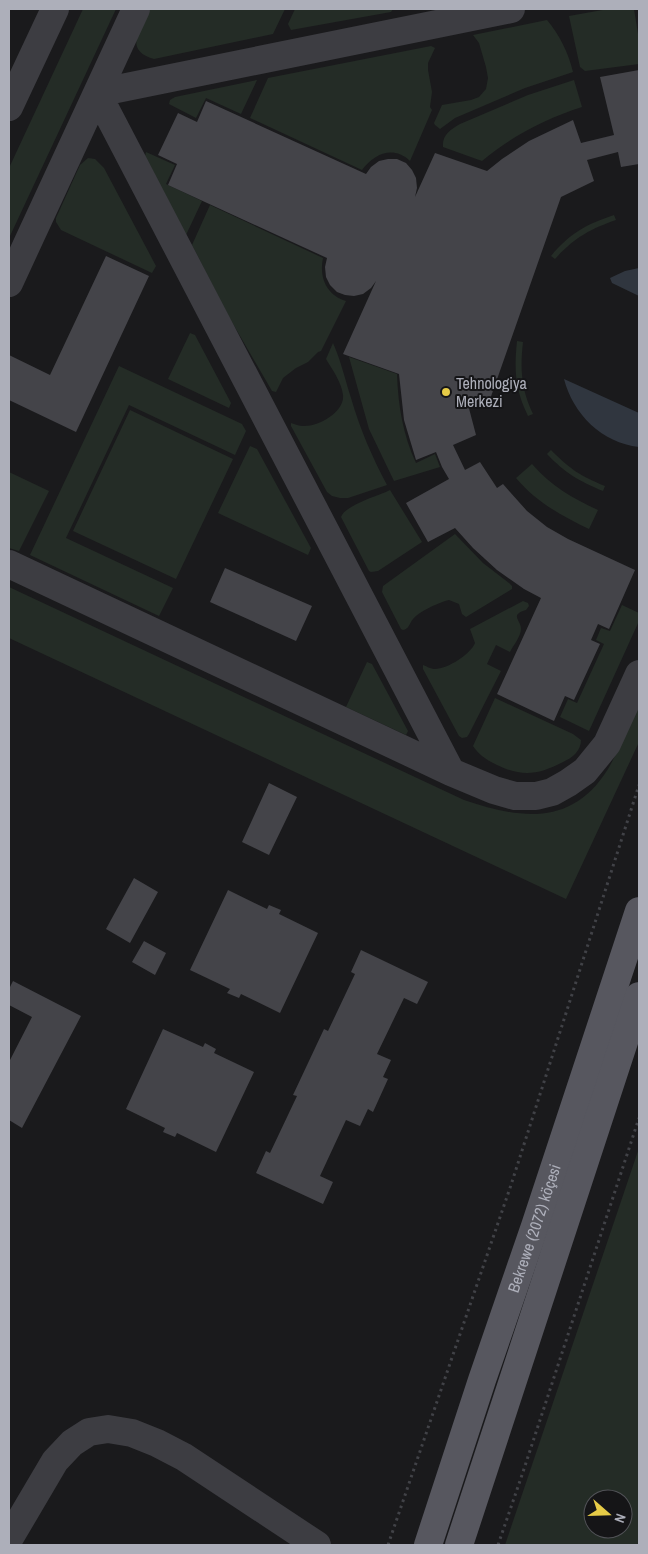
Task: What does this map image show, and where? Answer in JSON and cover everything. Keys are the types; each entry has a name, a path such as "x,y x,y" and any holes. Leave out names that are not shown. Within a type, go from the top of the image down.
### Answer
{"main road":[{"name":"Bekrewe (2072) köçesi","path":"428,1545 639,911"},
{"name":"Bekrewe (2072) köçesi","path":"459,1545 639,996"}],"lane":[{"path":"9,107 55,9"},
{"path":"9,283 136,9"},
{"path":"97,93 511,9"},
{"path":"97,93 450,772"},
{"path":"9,564 450,772 494,790 515,796 536,796 552,792 585,771 607,744 639,674"},
{"path":"9,1539 55,1461 72,1443 89,1432 108,1429 132,1433 158,1443 184,1457 317,1545"}],"path":[{"path":"388,1545 511,1185 639,785"},
{"path":"498,1545 639,1118"}],"shaded area":[{"path":"83,9 116,9 10,236 9,168"},
{"path":"150,9 285,9 273,34 154,59 139,50 136,44 139,31"},
{"path":"295,9 393,9 391,12 291,30 288,24"},
{"path":"608,9 634,9 639,40 639,64 585,71 580,67 569,16"},
{"path":"547,20 563,44 573,72 525,88 455,118 440,129 435,125 434,123 442,105 471,100 479,97 486,89 488,78 486,67 479,43 473,35"},
{"path":"431,46 435,48 428,63 432,92 430,107 432,110 410,161 397,153 384,154 372,160 362,170 250,118 268,78"},
{"path":"257,80 241,114 206,98 196,118 169,104 170,100 175,97"},
{"path":"574,80 582,107 529,129 482,161 443,147 445,136 460,124 528,95"},
{"path":"146,152 175,165 166,184 202,201 186,235 145,156"},
{"path":"88,158 95,159 104,168 156,266 152,273 61,230 56,222 56,218 80,165"},
{"path":"210,205 323,258 323,278 329,290 346,301 321,351 283,378 276,392 272,391 229,317 192,245"},
{"path":"614,215 616,220 583,235 569,245 555,259 551,256 572,235 595,222"},
{"path":"639,268 639,296 612,283 610,278 625,271"},
{"path":"190,333 195,335 231,403 229,408 168,379"},
{"path":"517,341 523,342 522,379 533,414 528,416 520,397 516,380"},
{"path":"333,343 362,432 387,485 348,498 332,496 327,492 291,426 291,423 303,426 316,424 335,413 340,407 343,395 341,386 326,359"},
{"path":"349,357 397,374 402,420 416,463 435,454 440,467 394,481 369,429"},
{"path":"119,366 242,424 246,431 235,455 129,405 66,538 173,588 159,616 30,555"},
{"path":"564,379 639,413 639,447 613,440 591,425 574,404"},
{"path":"130,410 233,459 176,579 73,531"},
{"path":"250,446 257,449 311,548 308,555 218,513"},
{"path":"551,450 576,471 605,486 603,491 579,480 566,471 547,454"},
{"path":"532,464 562,491 598,510 589,529 550,508 516,478"},
{"path":"9,472 49,491 19,551 9,548"},
{"path":"390,490 422,542 378,571 371,572 341,517 355,505"},
{"path":"455,534 483,563 509,583 512,589 466,617 462,614 459,604 449,600 445,601 420,613 413,619 407,629 401,629 382,592 383,586"},
{"path":"9,587 464,800 485,807 525,814 544,813 561,809 578,801 594,788 608,769 639,702 639,742 566,899 9,638"},
{"path":"523,601 528,603 529,606 517,616 521,626 520,635 510,652 496,645 487,664 501,671 469,734 467,737 462,738 459,736 423,669 423,665 439,669 458,660 469,652 475,643 470,629"},
{"path":"622,605 639,613 639,621 589,731 560,717 568,699 577,703 604,644 596,640 601,628 610,631"},
{"path":"367,662 372,664 408,731 406,735 346,707"},
{"path":"495,698 573,734 581,740 578,751 570,758 546,770 530,773 506,769 487,759 473,746"},
{"path":"639,1148 639,1545 505,1545"}],"building":[{"name":"Tehnologiya Merkezi","path":"639,70 639,164 621,167 618,152 587,160 594,181 561,197 488,405 466,397 476,435 453,445 465,470 480,462 497,488 503,484 527,511 547,527 568,539 635,570 609,629 598,624 591,640 600,644 574,700 565,696 554,721 497,694 541,598 524,589 497,570 455,528 428,542 406,503 449,479 436,452 416,460 404,420 399,374 343,354 376,281 363,294 354,296 337,292 330,285 326,277 325,267 327,258 168,185 177,164 158,155 178,113 197,122 206,101 366,174 379,161 397,159 406,163 416,178 417,188 415,197 435,153 487,171 529,141 573,120 581,143 614,135 600,77"},
{"path":"106,256 149,276 76,432 9,400 9,355 50,375"},
{"path":"225,568 312,606 296,641 210,602"},
{"path":"269,783 297,797 269,855 242,842"},
{"path":"134,878 158,892 130,943 106,929"},
{"path":"228,890 267,909 269,905 281,910 279,914 318,933 280,1013 241,994 239,998 227,993 230,989 190,970"},
{"path":"144,941 166,953 155,975 132,962"},
{"path":"361,950 428,982 417,1004 404,998 377,1054 391,1060 383,1077 388,1079 373,1112 368,1109 360,1126 346,1120 320,1176 333,1182 323,1204 256,1173 266,1151 270,1153 297,1096 293,1095 324,1029 328,1031 355,974 351,972"},
{"path":"13,981 81,1016 22,1128 9,1120 9,1062 32,1017 9,1005 9,989"},
{"path":"163,1029 203,1047 205,1043 216,1049 214,1053 254,1072 216,1152 177,1133 175,1137 163,1132 165,1128 126,1109"}],"place":[{"name":"Tehnologiya Merkezi","path":"446,392"}]}
